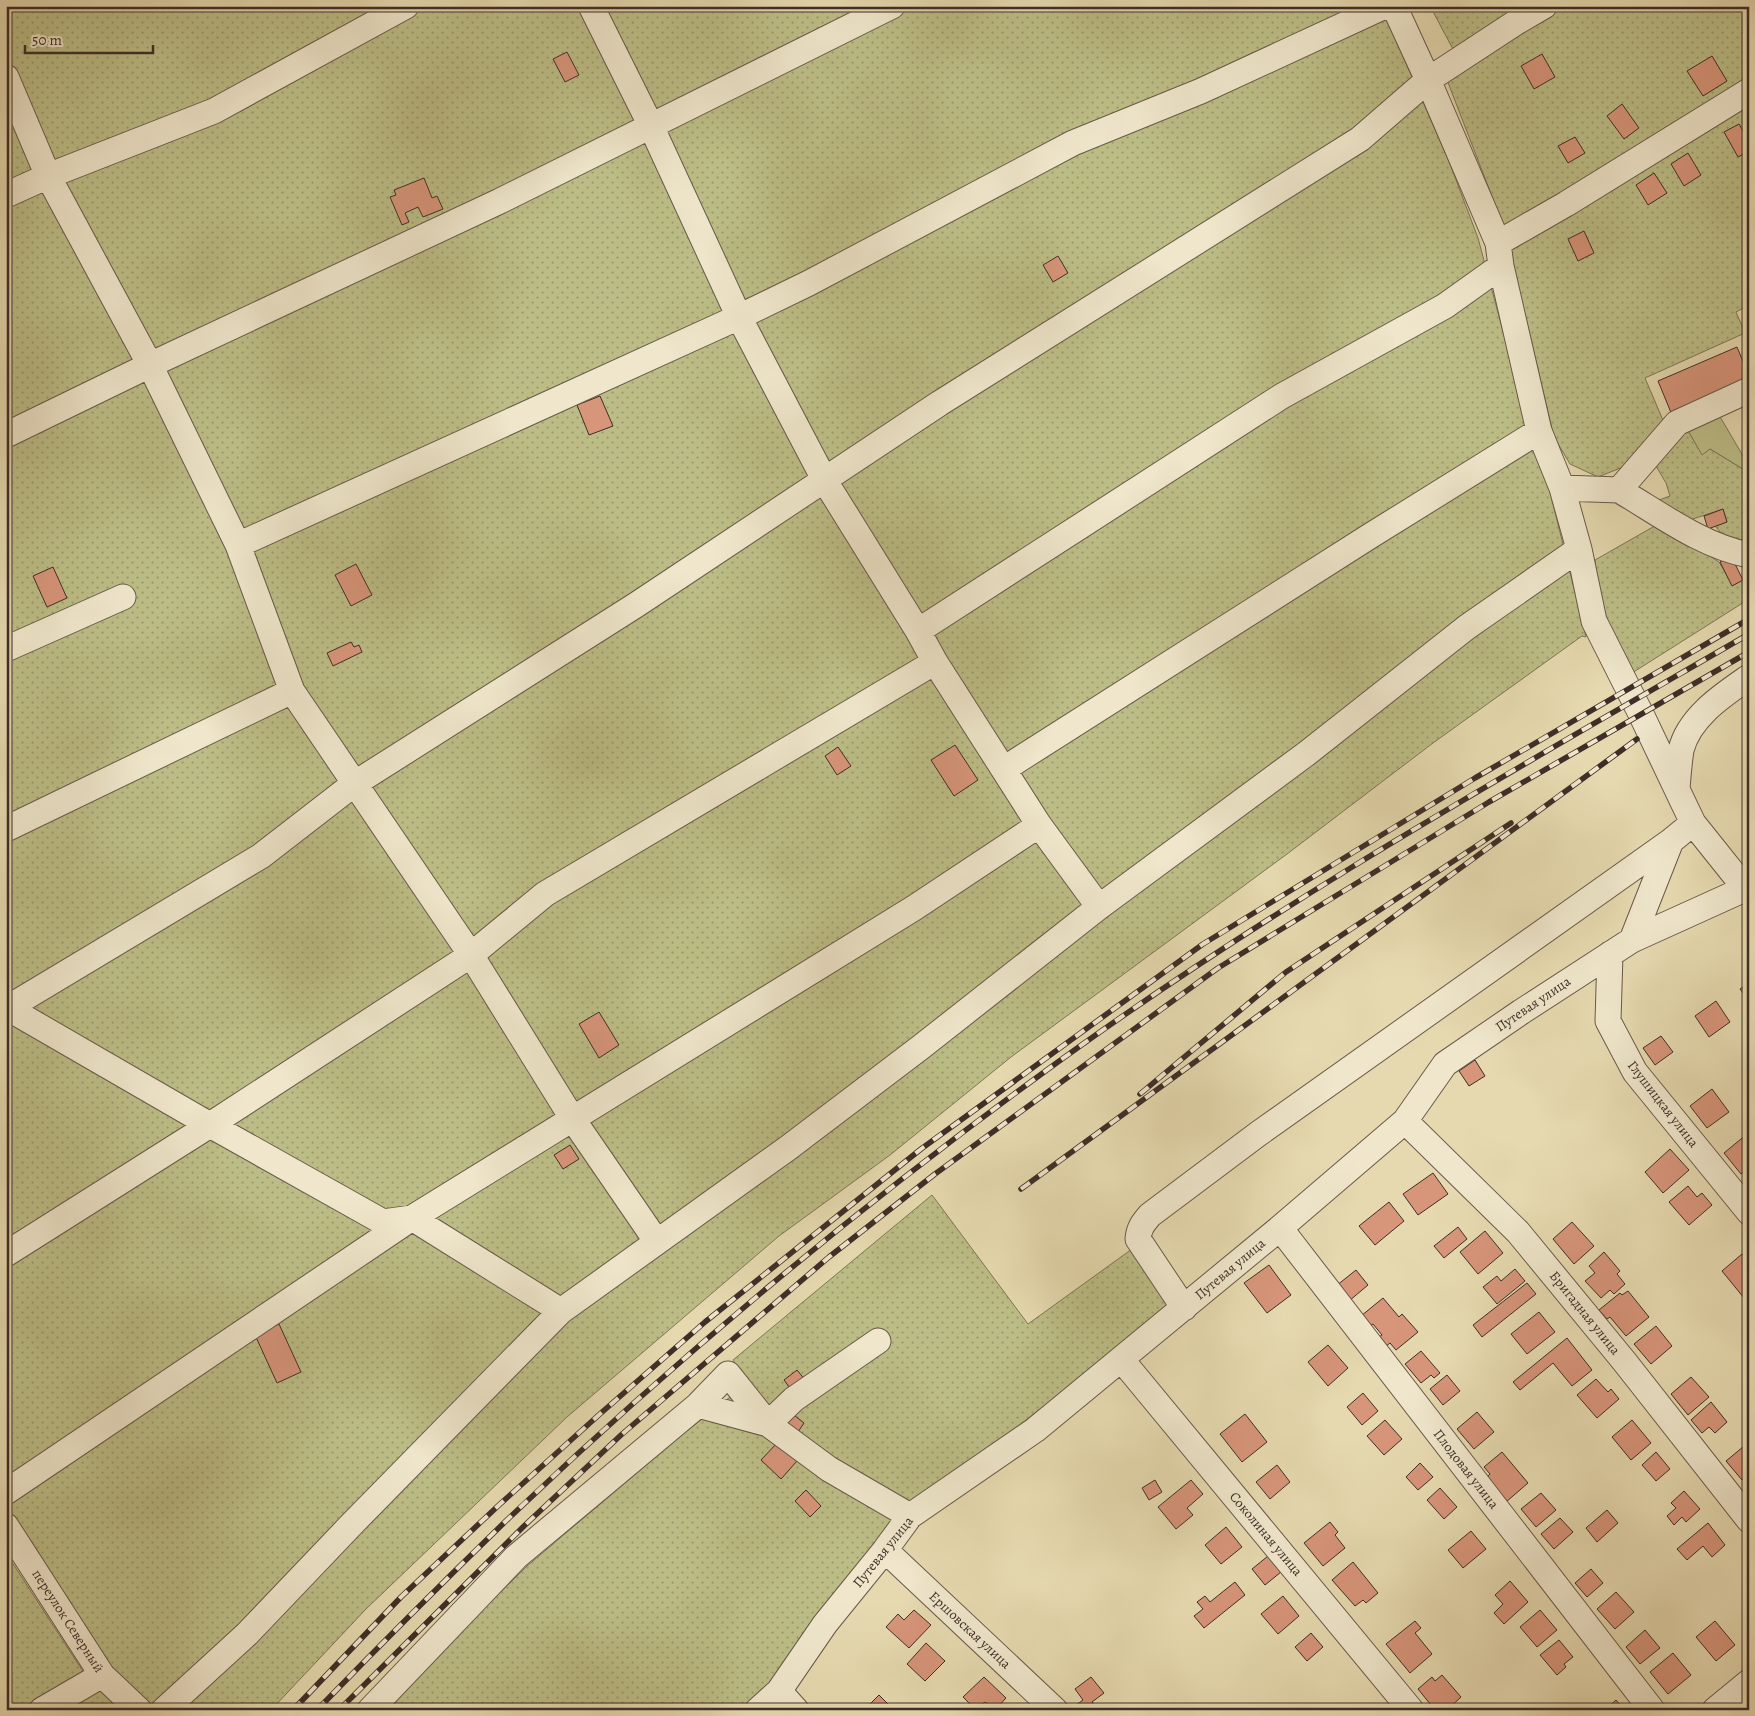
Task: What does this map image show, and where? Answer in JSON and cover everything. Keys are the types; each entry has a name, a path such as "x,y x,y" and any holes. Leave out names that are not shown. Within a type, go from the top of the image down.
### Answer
{"street":[{"path":"6,195 48,176 214,111 406,6"},
{"path":"591,6 651,126 739,317 824,481 918,631 935,662 1039,825 1099,907"},
{"path":"6,435 150,365 500,202 892,6"},
{"path":"238,545 739,317 808,283 1073,143 1201,91 1385,6"},
{"path":"1394,6 1428,80 1499,255 1539,431 1562,488 1580,549 1594,621 1693,823 1748,889"},
{"path":"561,1310 412,1218 383,1222 7,1008 261,856 354,784 628,610 940,403 1360,139 1428,80 1544,6"},
{"path":"6,78 48,176 150,365 238,545 292,691 471,955 572,1118 657,1242"},
{"path":"918,631 1282,396 1445,306 1499,255 1566,204 1749,91"},
{"path":"1619,490 1676,422 1749,390"},
{"path":"1004,770 1370,536 1539,431"},
{"path":"1562,488 1619,490 1696,526 1704,541 1731,552 1749,555"},
{"path":"164,1710 247,1634 561,1310 788,1148 1099,907 1306,754 1467,627 1580,549"},
{"path":"6,649 123,597"},
{"path":"6,1254 210,1125 471,955 545,894 935,662"},
{"path":"1677,789 1682,750 1688,731 1702,714 1731,689 1749,677"},
{"path":"6,829 292,691"},
{"path":"1184,1308 1138,1239 1139,1230 1150,1215 1266,1128 1671,841 1693,823"},
{"path":"6,1492 412,1218 914,908 1039,825"},
{"path":"1632,940 1671,841"},
{"name":"Путевая улица","path":"758,1710 778,1690 825,1624 910,1516 1035,1430 1280,1228 1405,1121 1445,1064 1632,940 1748,889"},
{"name":"Глушицкая улица","path":"1610,954 1608,1021 1635,1072 1749,1212"},
{"name":"Бригадная улица","path":"1405,1121 1518,1232 1624,1361 1749,1520"},
{"name":"Плодовая улица","path":"1280,1228 1652,1710"},
{"path":"768,1424 794,1399 878,1341"},
{"name":"Соколиная улица","path":"1121,1359 1411,1710"},
{"path":"370,1710 516,1557 698,1405 728,1374 768,1424 829,1469 910,1516"},
{"path":"698,1405 768,1424"},
{"name":"переулок Северный","path":"6,1526 102,1675 139,1710"},
{"name":"Ершовская улица","path":"885,1550 1054,1710"},
{"path":"42,1710 102,1675"},
{"path":"1715,1710 1749,1682"},
{"path":"778,1690 796,1710"}],"green space":[{"path":"6,6 1381,6 1450,164 1478,238 1535,451 1550,492 1586,637 1582,636 1433,743 1287,854 1011,1057 890,1155 779,1236 567,1417 366,1609 271,1710 150,1710 93,1646 6,1510"},
{"path":"1430,6 1523,6 1454,51"},
{"path":"1556,6 1749,6 1749,305 1736,312 1745,333 1645,378 1665,425 1623,467 1598,477 1570,464 1554,437 1505,230 1447,80"},
{"path":"1719,415 1746,461 1743,469 1710,449 1702,456 1687,429"},
{"path":"1687,429 1702,455 1710,449 1746,471 1749,479 1749,548 1722,534 1715,526 1727,522 1723,509 1690,520 1659,500 1670,496 1666,483 1653,461"},
{"path":"1660,523 1719,562 1733,585 1744,579 1749,587 1749,599 1632,673 1608,630 1597,584 1595,560"},
{"path":"932,1195 1028,1324 1132,1249 1173,1306 991,1447 906,1506 750,1710 381,1710 527,1566 683,1434 748,1383 733,1360"},
{"path":"6,1553 88,1679 121,1710 6,1710"}],"building":[{"path":"567,52 579,75 565,82 553,59"},
{"path":"1542,54 1555,77 1534,89 1521,66"},
{"path":"1712,56 1727,81 1703,96 1687,71"},
{"path":"1622,104 1639,128 1624,139 1607,116"},
{"path":"1739,124 1749,141 1749,151 1738,157 1724,132"},
{"path":"1575,137 1585,153 1568,163 1558,146"},
{"path":"1688,153 1701,175 1684,186 1671,164"},
{"path":"1654,173 1667,193 1648,205 1636,185"},
{"path":"424,178 432,198 437,196 443,209 423,217 418,207 405,213 409,222 402,225 390,197 396,195 394,190"},
{"path":"1584,231 1594,253 1578,261 1568,239"},
{"path":"1058,256 1068,273 1053,282 1043,265"},
{"path":"1737,347 1749,376 1749,383 1672,415 1658,381"},
{"path":"600,396 613,426 589,435 577,405"},
{"path":"1723,509 1727,522 1708,529 1704,516"},
{"path":"1731,556 1743,580 1732,586 1720,562"},
{"path":"356,564 372,595 351,606 335,575"},
{"path":"53,567 67,598 47,607 33,576"},
{"path":"351,642 354,647 359,645 362,652 333,666 327,653"},
{"path":"955,745 978,780 954,796 931,760"},
{"path":"838,747 851,766 837,775 825,756"},
{"path":"1749,983 1749,1001 1740,989"},
{"path":"1716,1001 1730,1022 1709,1037 1695,1016"},
{"path":"599,1012 619,1045 599,1058 579,1024"},
{"path":"1661,1036 1673,1052 1655,1065 1643,1048"},
{"path":"1475,1060 1485,1076 1469,1086 1459,1071"},
{"path":"1712,1089 1729,1112 1707,1128 1690,1106"},
{"path":"1747,1134 1749,1136 1749,1167 1741,1174 1724,1153"},
{"path":"570,1145 579,1159 563,1169 554,1155"},
{"path":"1670,1149 1689,1170 1663,1193 1645,1172"},
{"path":"1433,1173 1448,1194 1418,1215 1403,1194"},
{"path":"1688,1186 1697,1197 1702,1193 1712,1205 1689,1225 1669,1202"},
{"path":"1389,1202 1404,1221 1375,1245 1359,1226"},
{"path":"1572,1222 1594,1246 1574,1264 1553,1239"},
{"path":"1458,1227 1467,1239 1444,1258 1434,1246"},
{"path":"1485,1231 1503,1253 1478,1274 1460,1252"},
{"path":"1604,1252 1620,1271 1617,1274 1625,1284 1614,1294 1610,1290 1601,1298 1585,1281 1595,1273 1589,1266"},
{"path":"1742,1254 1749,1262 1749,1294 1744,1298 1722,1271"},
{"path":"1269,1265 1291,1295 1267,1313 1244,1283"},
{"path":"1515,1269 1525,1281 1497,1304 1483,1287 1497,1276 1501,1281"},
{"path":"1356,1270 1368,1285 1349,1301 1336,1286"},
{"path":"1527,1283 1536,1294 1482,1337 1473,1325"},
{"path":"1628,1291 1649,1317 1626,1336 1610,1317 1607,1319 1599,1310 1620,1293 1622,1295"},
{"path":"1383,1298 1399,1317 1402,1314 1418,1332 1396,1350 1390,1343 1384,1348 1376,1339 1382,1335 1373,1324 1370,1326 1361,1316"},
{"path":"1539,1312 1555,1332 1527,1354 1511,1334"},
{"path":"279,1324 301,1372 277,1383 255,1335"},
{"path":"1656,1326 1672,1346 1651,1364 1634,1344"},
{"path":"1567,1338 1592,1370 1572,1386 1553,1363 1520,1390 1513,1382"},
{"path":"1328,1345 1348,1368 1328,1386 1308,1362"},
{"path":"1421,1351 1440,1373 1434,1378 1431,1375 1421,1383 1405,1364"},
{"path":"797,1370 806,1381 792,1391 784,1380"},
{"path":"1447,1375 1460,1391 1443,1405 1430,1389"},
{"path":"1691,1377 1709,1397 1688,1415 1671,1394"},
{"path":"1596,1379 1608,1392 1611,1389 1619,1399 1597,1418 1577,1395"},
{"path":"1363,1393 1378,1411 1362,1425 1347,1407"},
{"path":"1711,1402 1727,1422 1715,1433 1709,1427 1702,1433 1691,1420"},
{"path":"789,1411 804,1423 796,1435 780,1423"},
{"path":"1477,1412 1494,1432 1474,1449 1457,1429"},
{"path":"1245,1414 1267,1442 1242,1462 1220,1434"},
{"path":"1385,1420 1402,1439 1384,1455 1367,1436"},
{"path":"1632,1420 1651,1443 1631,1460 1612,1437"},
{"path":"1749,1442 1749,1474 1742,1480 1726,1461"},
{"path":"777,1443 797,1461 781,1479 761,1460"},
{"path":"1502,1452 1528,1483 1506,1502 1486,1478 1490,1474 1484,1467"},
{"path":"1656,1452 1670,1469 1656,1481 1642,1465"},
{"path":"1420,1463 1433,1477 1418,1490 1406,1477"},
{"path":"1277,1465 1290,1482 1270,1499 1256,1482"},
{"path":"1155,1480 1162,1492 1149,1500 1142,1488"},
{"path":"1191,1480 1203,1494 1187,1508 1193,1515 1176,1529 1158,1507"},
{"path":"1440,1488 1457,1507 1444,1519 1427,1500"},
{"path":"806,1490 821,1506 810,1517 795,1501"},
{"path":"1684,1491 1700,1509 1686,1522 1682,1517 1674,1525 1667,1516 1676,1508 1671,1503"},
{"path":"1541,1493 1556,1510 1536,1527 1521,1509"},
{"path":"1607,1510 1618,1523 1597,1542 1586,1528"},
{"path":"1560,1518 1573,1532 1554,1549 1541,1534"},
{"path":"1330,1522 1338,1532 1335,1535 1345,1548 1323,1566 1304,1543"},
{"path":"1708,1523 1725,1545 1712,1557 1703,1546 1687,1560 1677,1549"},
{"path":"1226,1527 1242,1547 1221,1564 1205,1545"},
{"path":"1471,1531 1486,1549 1463,1568 1448,1550"},
{"path":"1268,1556 1281,1572 1265,1585 1252,1569"},
{"path":"1353,1562 1378,1593 1366,1603 1363,1600 1355,1606 1332,1580"},
{"path":"1591,1569 1603,1583 1587,1597 1575,1583"},
{"path":"1510,1581 1528,1602 1504,1624 1494,1613 1503,1604 1495,1595"},
{"path":"1235,1582 1245,1595 1204,1628 1194,1616 1203,1609 1197,1602 1205,1596 1210,1602"},
{"path":"1616,1592 1634,1612 1615,1629 1597,1609"},
{"path":"1283,1596 1299,1616 1278,1634 1261,1614"},
{"path":"914,1610 931,1625 909,1648 886,1627 898,1614 904,1620"},
{"path":"1540,1610 1557,1630 1537,1647 1520,1627"},
{"path":"1415,1621 1421,1628 1415,1633 1432,1654 1410,1673 1386,1644"},
{"path":"1715,1621 1735,1645 1716,1661 1696,1637"},
{"path":"1645,1630 1660,1648 1640,1664 1626,1647"},
{"path":"1311,1633 1323,1647 1307,1661 1295,1647"},
{"path":"1559,1640 1573,1657 1564,1664 1566,1667 1557,1675 1540,1655"},
{"path":"926,1643 945,1661 925,1681 907,1664"},
{"path":"1673,1653 1691,1675 1668,1694 1650,1672"},
{"path":"1442,1675 1461,1697 1447,1710 1435,1710 1418,1689 1432,1677 1435,1681"},
{"path":"984,1677 1006,1698 995,1710 985,1702 976,1710 963,1697"},
{"path":"1091,1677 1104,1693 1092,1702 1098,1710 1073,1710 1072,1708 1083,1700 1075,1689"},
{"path":"879,1695 892,1708 890,1710 864,1710"},
{"path":"1616,1700 1624,1710 1605,1710"}],"railway":[{"path":"293,1710 401,1597 601,1413 705,1322 921,1149 1203,944 1475,778 1749,619"},
{"path":"317,1710 509,1518 635,1402 699,1345 831,1235 967,1129 1121,1017 1297,901 1476,792 1749,634"},
{"path":"339,1710 524,1526 621,1435 829,1257 935,1174 1218,968 1489,802 1749,652"},
{"path":"1021,1189 1637,739"},
{"path":"1140,1094 1286,972 1511,823"}]}
